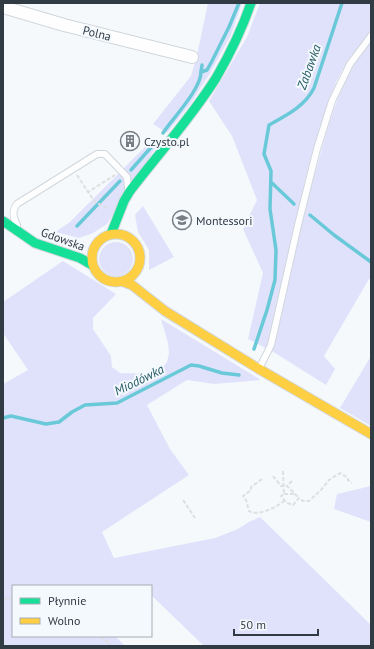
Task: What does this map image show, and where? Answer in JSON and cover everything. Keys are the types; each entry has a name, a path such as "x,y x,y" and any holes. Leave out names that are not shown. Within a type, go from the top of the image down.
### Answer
{"main road":[{"path":"111,234 126,198 138,180 148,170 200,103 216,78 233,46 251,3"},
{"path":"134,204 148,170"},
{"name":"Gdowska","path":"5,222 47,239 64,243"},
{"name":"Gdowska","path":"5,222 23,236 40,245 73,255 92,264"},
{"path":"129,229 140,254 139,267 133,276 124,282 116,283 108,282 95,272 92,264 92,253 97,243 103,237 111,234 124,235 134,242"},
{"name":"Gdowska","path":"86,244 97,243"},
{"path":"139,267 146,279"},
{"path":"124,282 132,285 165,311 259,369 371,434"},
{"path":"155,292 184,322"}],"street":[{"name":"Polna","path":"3,7 86,30 192,56"}],"lane":[{"path":"259,369 271,345 298,225 317,149 332,101 350,64 371,36"},
{"path":"25,231 16,224 13,215 14,208 17,204 97,154 104,154 127,177 128,183 126,198"}],"path":[{"path":"88,192 118,173"},
{"path":"77,175 95,202 101,205"},
{"path":"283,472 283,486 285,494"},
{"path":"273,476 281,486 287,486 303,501 309,501 329,480 340,473 348,478 348,480 352,483"},
{"path":"262,479 243,496 246,500 249,512 254,513 275,508 285,500"},
{"path":"287,486 292,481"},
{"path":"296,494 285,494 281,496 288,503 293,505 299,498"},
{"path":"183,500 195,518"},
{"path":"102,637 111,646"}],"shaded area":[{"path":"208,3 242,3 231,35 209,75 191,103 167,133 153,124 191,76"},
{"path":"260,3 371,3 371,31 346,63 336,82 314,146 304,184 310,192 326,133 340,94 348,75 371,41 371,279 369,279 324,356 335,369 326,385 275,353 248,339 263,273 243,229 257,200 232,136 209,101 247,37"},
{"path":"151,141 156,147 107,224 93,233 79,238 55,232 70,222"},
{"path":"143,206 174,257 149,270 149,250 138,232 135,215"},
{"path":"113,242 119,242 123,243 130,249 133,259 132,266 126,273 119,276 113,276 109,275 102,269 99,262 99,256 100,252 106,245"},
{"path":"63,261 116,294 93,318 93,329 111,356 112,367 120,373 151,374 160,370 167,362 169,353 168,343 161,319 261,380 214,384 187,380 147,405 170,449 189,475 102,532 114,558 215,538 238,529 260,517 371,625 371,646 204,646 152,596 152,585 12,585 12,637 116,637 125,646 3,646 3,384 28,370 3,333 3,302"},
{"path":"371,356 371,426 340,408"},
{"path":"371,486 371,522 334,509 337,494"}],"waterway":[{"path":"163,133 192,95 200,79 201,72 207,70 229,27 239,3"},
{"name":"Zabawka","path":"254,349 275,280 276,250 270,209 271,171 264,154 269,125 295,110 306,100 314,88 342,3"},
{"path":"201,72 202,65"},
{"path":"131,170 154,144"},
{"path":"77,226 120,181"},
{"name":"Zabawka","path":"272,183 294,204"},
{"name":"Zabawka","path":"310,215 371,262"},
{"name":"Miodówka","path":"3,418 11,416 46,424 59,422 72,412 85,405 117,403 191,365 222,373 239,375"}],"traffic: fast":[{"path":"111,234 124,201 130,191 185,121 216,78 244,22 251,3"},
{"path":"3,221 35,243 80,258 92,265"}],"traffic: slow":[{"path":"111,234 121,234 130,238 136,244 139,249 140,258 139,267 130,278 121,282 111,282 102,278 96,272 92,263 92,253 96,244 102,238 111,234"},
{"path":"124,282 132,285 165,311 259,369 371,434"}],"place":[{"name":"Czysto.pl","path":"130,141"},
{"name":"Montessori","path":"182,220"}]}
